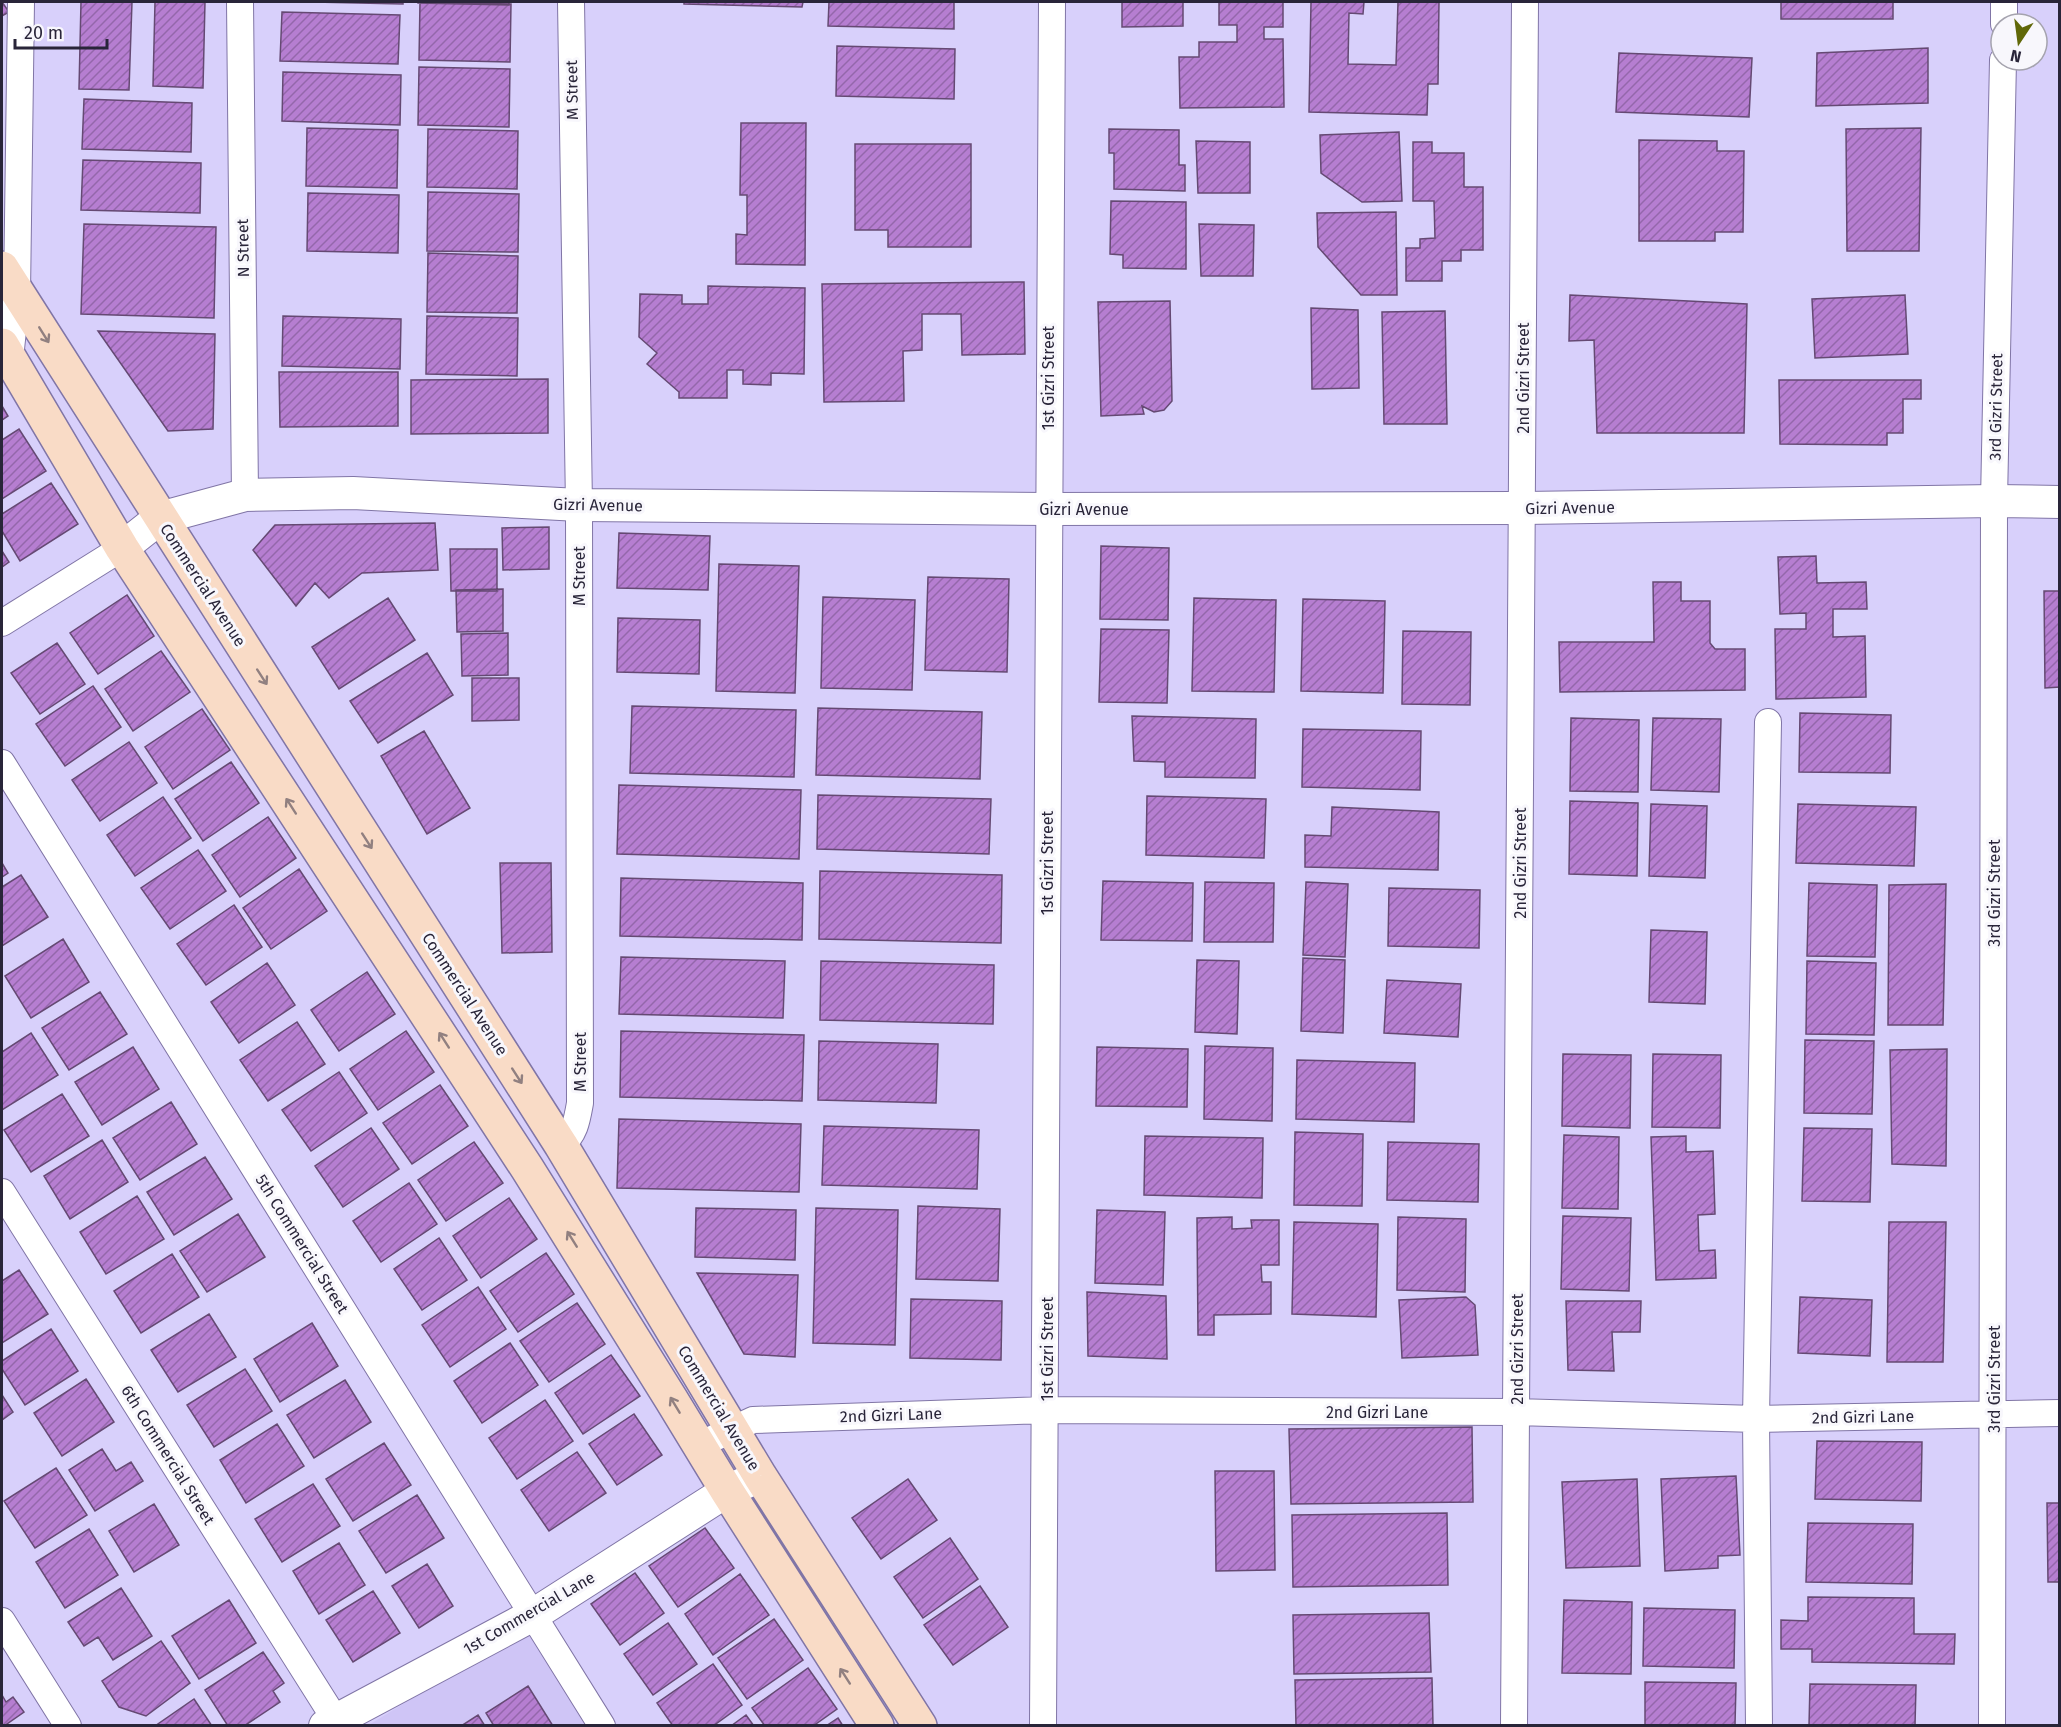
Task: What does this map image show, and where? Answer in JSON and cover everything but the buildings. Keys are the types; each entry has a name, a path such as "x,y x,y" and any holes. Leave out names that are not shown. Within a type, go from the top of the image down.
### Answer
{"main road":[{"name":"Commercial Avenue","path":"9,281 561,1145 760,1476 920,1725"},
{"path":"5,351 122,548 521,1158 727,1491 877,1725"}],"street":[{"path":"5,351 21,2"},
{"name":"N Street","path":"240,2 245,495"},
{"name":"M Street","path":"561,1145 569,1139 575,1126 580,1103 579,505 571,2"},
{"name":"1st Gizri Street","path":"1043,1725 1047,1410 1047,509 1052,2"},
{"name":"2nd Gizri Street","path":"1514,1725 1526,2"},
{"name":"3rd Gizri Street","path":"1992,1725 1994,501 2003,72"},
{"name":"Gizri Avenue","path":"122,548 160,518 245,495 353,493 579,505 1047,509 1522,508 2060,502"},
{"path":"2,623 122,548"},
{"path":"1759,1725 1756,1419 1768,722"},
{"name":"5th Commercial Street","path":"2,763 602,1725"},
{"name":"6th Commercial Street","path":"2,1192 330,1722"},
{"name":"2nd Gizri Lane","path":"699,1445 753,1420 1047,1410 1516,1412 1756,1419 2060,1413"},
{"name":"1st Commercial Lane","path":"330,1722 533,1614 727,1491 760,1476"},
{"path":"2,1621 68,1725"}],"shaded area":[{"path":"536,1623 597,1726 367,1726"}]}
